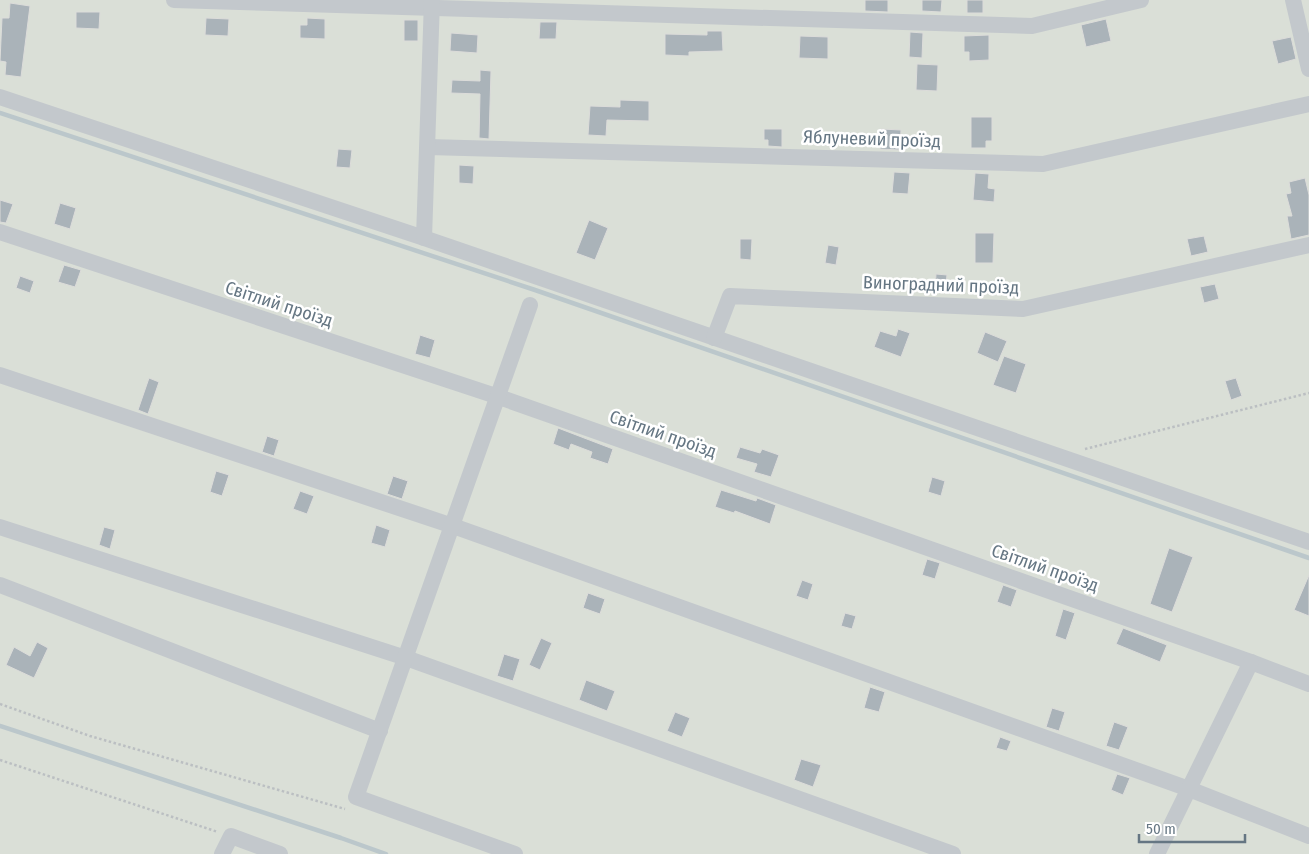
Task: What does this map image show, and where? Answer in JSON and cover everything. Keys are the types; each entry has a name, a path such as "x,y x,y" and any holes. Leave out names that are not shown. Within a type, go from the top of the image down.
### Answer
{"street":[{"path":"174,0 432,4 1032,26 1141,0"},
{"path":"1292,0 1309,70"},
{"path":"424,238 432,4"},
{"path":"0,97 424,238 1309,542"},
{"name":"Яблуневий проїзд","path":"428,147 1043,164 1309,104"},
{"name":"Світлий проїзд","path":"0,232 499,398 1252,662 1309,684"},
{"name":"Виноградний проїзд","path":"714,338 730,296 1023,309 1309,245"},
{"path":"515,854 356,797 499,398 530,305"},
{"path":"0,375 453,526 1189,789 1309,836"},
{"path":"0,526 406,658 953,854"},
{"path":"0,585 380,731"},
{"path":"1157,854 1252,662"},
{"path":"222,854 231,836 280,854"}],"path":[{"path":"1059,456 1309,393"},
{"path":"0,704 90,736 350,810 356,797"},
{"path":"0,760 231,836"}],"shaded area":[{"path":"0,0 1309,0 1309,854 0,854"}],"building":[{"path":"865,0 888,0 888,12 865,11"},
{"path":"922,0 942,0 941,12 922,11"},
{"path":"967,0 983,0 983,13 967,13"},
{"path":"10,3 30,6 21,77 5,75 6,62 0,61 2,18 9,18"},
{"path":"76,12 100,12 99,29 76,28"},
{"path":"206,18 229,19 228,36 205,35"},
{"path":"307,18 325,19 325,39 300,38 300,25 307,25"},
{"path":"1106,19 1111,41 1086,47 1081,25"},
{"path":"404,20 418,20 418,41 404,41"},
{"path":"540,22 557,22 556,39 539,39"},
{"path":"707,31 722,31 723,51 689,52 689,56 665,55 665,34 707,35"},
{"path":"910,32 923,33 922,58 909,57"},
{"path":"451,33 478,35 477,53 450,51"},
{"path":"989,35 989,60 969,61 969,52 964,52 964,36"},
{"path":"800,36 828,37 828,59 799,58"},
{"path":"1291,37 1296,59 1278,64 1272,41"},
{"path":"917,64 938,65 937,91 916,90"},
{"path":"480,70 491,71 489,139 479,138 480,94 451,93 452,80 480,81"},
{"path":"620,100 649,101 649,121 607,120 606,136 588,135 590,106 620,107"},
{"path":"971,117 992,117 992,141 986,141 986,148 971,148"},
{"path":"764,129 782,129 782,147 768,146 768,140 764,140"},
{"path":"881,129 901,130 900,150 880,149"},
{"path":"338,149 352,150 350,168 336,167"},
{"path":"459,165 474,166 473,184 459,183"},
{"path":"894,172 910,173 908,194 892,193"},
{"path":"975,173 989,174 988,188 995,189 994,202 973,200"},
{"path":"1305,178 1309,195 1309,235 1291,239 1287,216 1292,216 1286,194 1291,193 1289,182"},
{"path":"0,200 13,204 6,223 0,222"},
{"path":"60,203 76,208 70,229 54,224"},
{"path":"589,220 608,228 595,260 576,253"},
{"path":"975,233 994,233 993,263 975,263"},
{"path":"1204,236 1208,252 1191,256 1187,239"},
{"path":"740,239 752,239 751,260 740,259"},
{"path":"828,245 839,247 836,265 825,263"},
{"path":"64,265 81,270 75,287 58,282"},
{"path":"936,274 947,275 945,293 935,292"},
{"path":"20,276 34,281 30,293 16,288"},
{"path":"1215,284 1219,299 1204,303 1200,287"},
{"path":"898,329 910,333 901,357 874,347 880,331 896,336"},
{"path":"985,332 1007,341 998,362 977,353"},
{"path":"420,335 435,340 430,358 415,354"},
{"path":"1004,356 1026,364 1016,393 993,385"},
{"path":"149,378 159,382 148,414 138,410"},
{"path":"1236,378 1242,396 1231,400 1225,381"},
{"path":"558,428 613,449 608,464 590,458 592,452 571,444 569,450 553,444"},
{"path":"267,436 279,440 274,456 262,452"},
{"path":"740,447 760,453 762,449 779,455 771,477 754,472 757,464 736,458"},
{"path":"216,471 229,475 222,496 210,492"},
{"path":"393,476 408,481 402,499 387,494"},
{"path":"932,477 945,481 941,496 928,492"},
{"path":"721,490 756,501 757,498 776,505 770,524 735,511 734,513 715,507"},
{"path":"300,491 314,496 307,514 293,509"},
{"path":"376,525 390,530 385,547 371,543"},
{"path":"104,527 115,530 110,549 99,545"},
{"path":"1169,548 1193,557 1172,612 1150,604"},
{"path":"927,559 940,563 935,579 922,575"},
{"path":"1309,575 1309,616 1294,610"},
{"path":"802,580 813,584 808,600 796,596"},
{"path":"1003,585 1017,590 1011,607 997,602"},
{"path":"588,593 605,599 600,614 583,608"},
{"path":"1063,609 1075,613 1066,640 1055,636"},
{"path":"845,613 856,616 852,629 841,626"},
{"path":"1123,628 1167,645 1160,662 1116,644"},
{"path":"541,638 552,643 540,670 529,665"},
{"path":"37,642 48,648 34,678 6,665 14,647 30,656"},
{"path":"504,654 520,659 513,681 497,676"},
{"path":"586,680 615,691 607,711 579,700"},
{"path":"870,687 885,692 879,712 864,708"},
{"path":"1052,708 1065,712 1059,731 1046,727"},
{"path":"675,712 690,718 682,737 667,731"},
{"path":"1114,722 1128,727 1119,750 1106,746"},
{"path":"1000,737 1011,741 1007,751 996,748"},
{"path":"801,759 821,765 813,787 794,780"},
{"path":"1117,774 1130,778 1123,795 1111,790"}],"waterway":[{"path":"0,113 535,290 1309,558"},
{"path":"0,726 386,854"}]}
